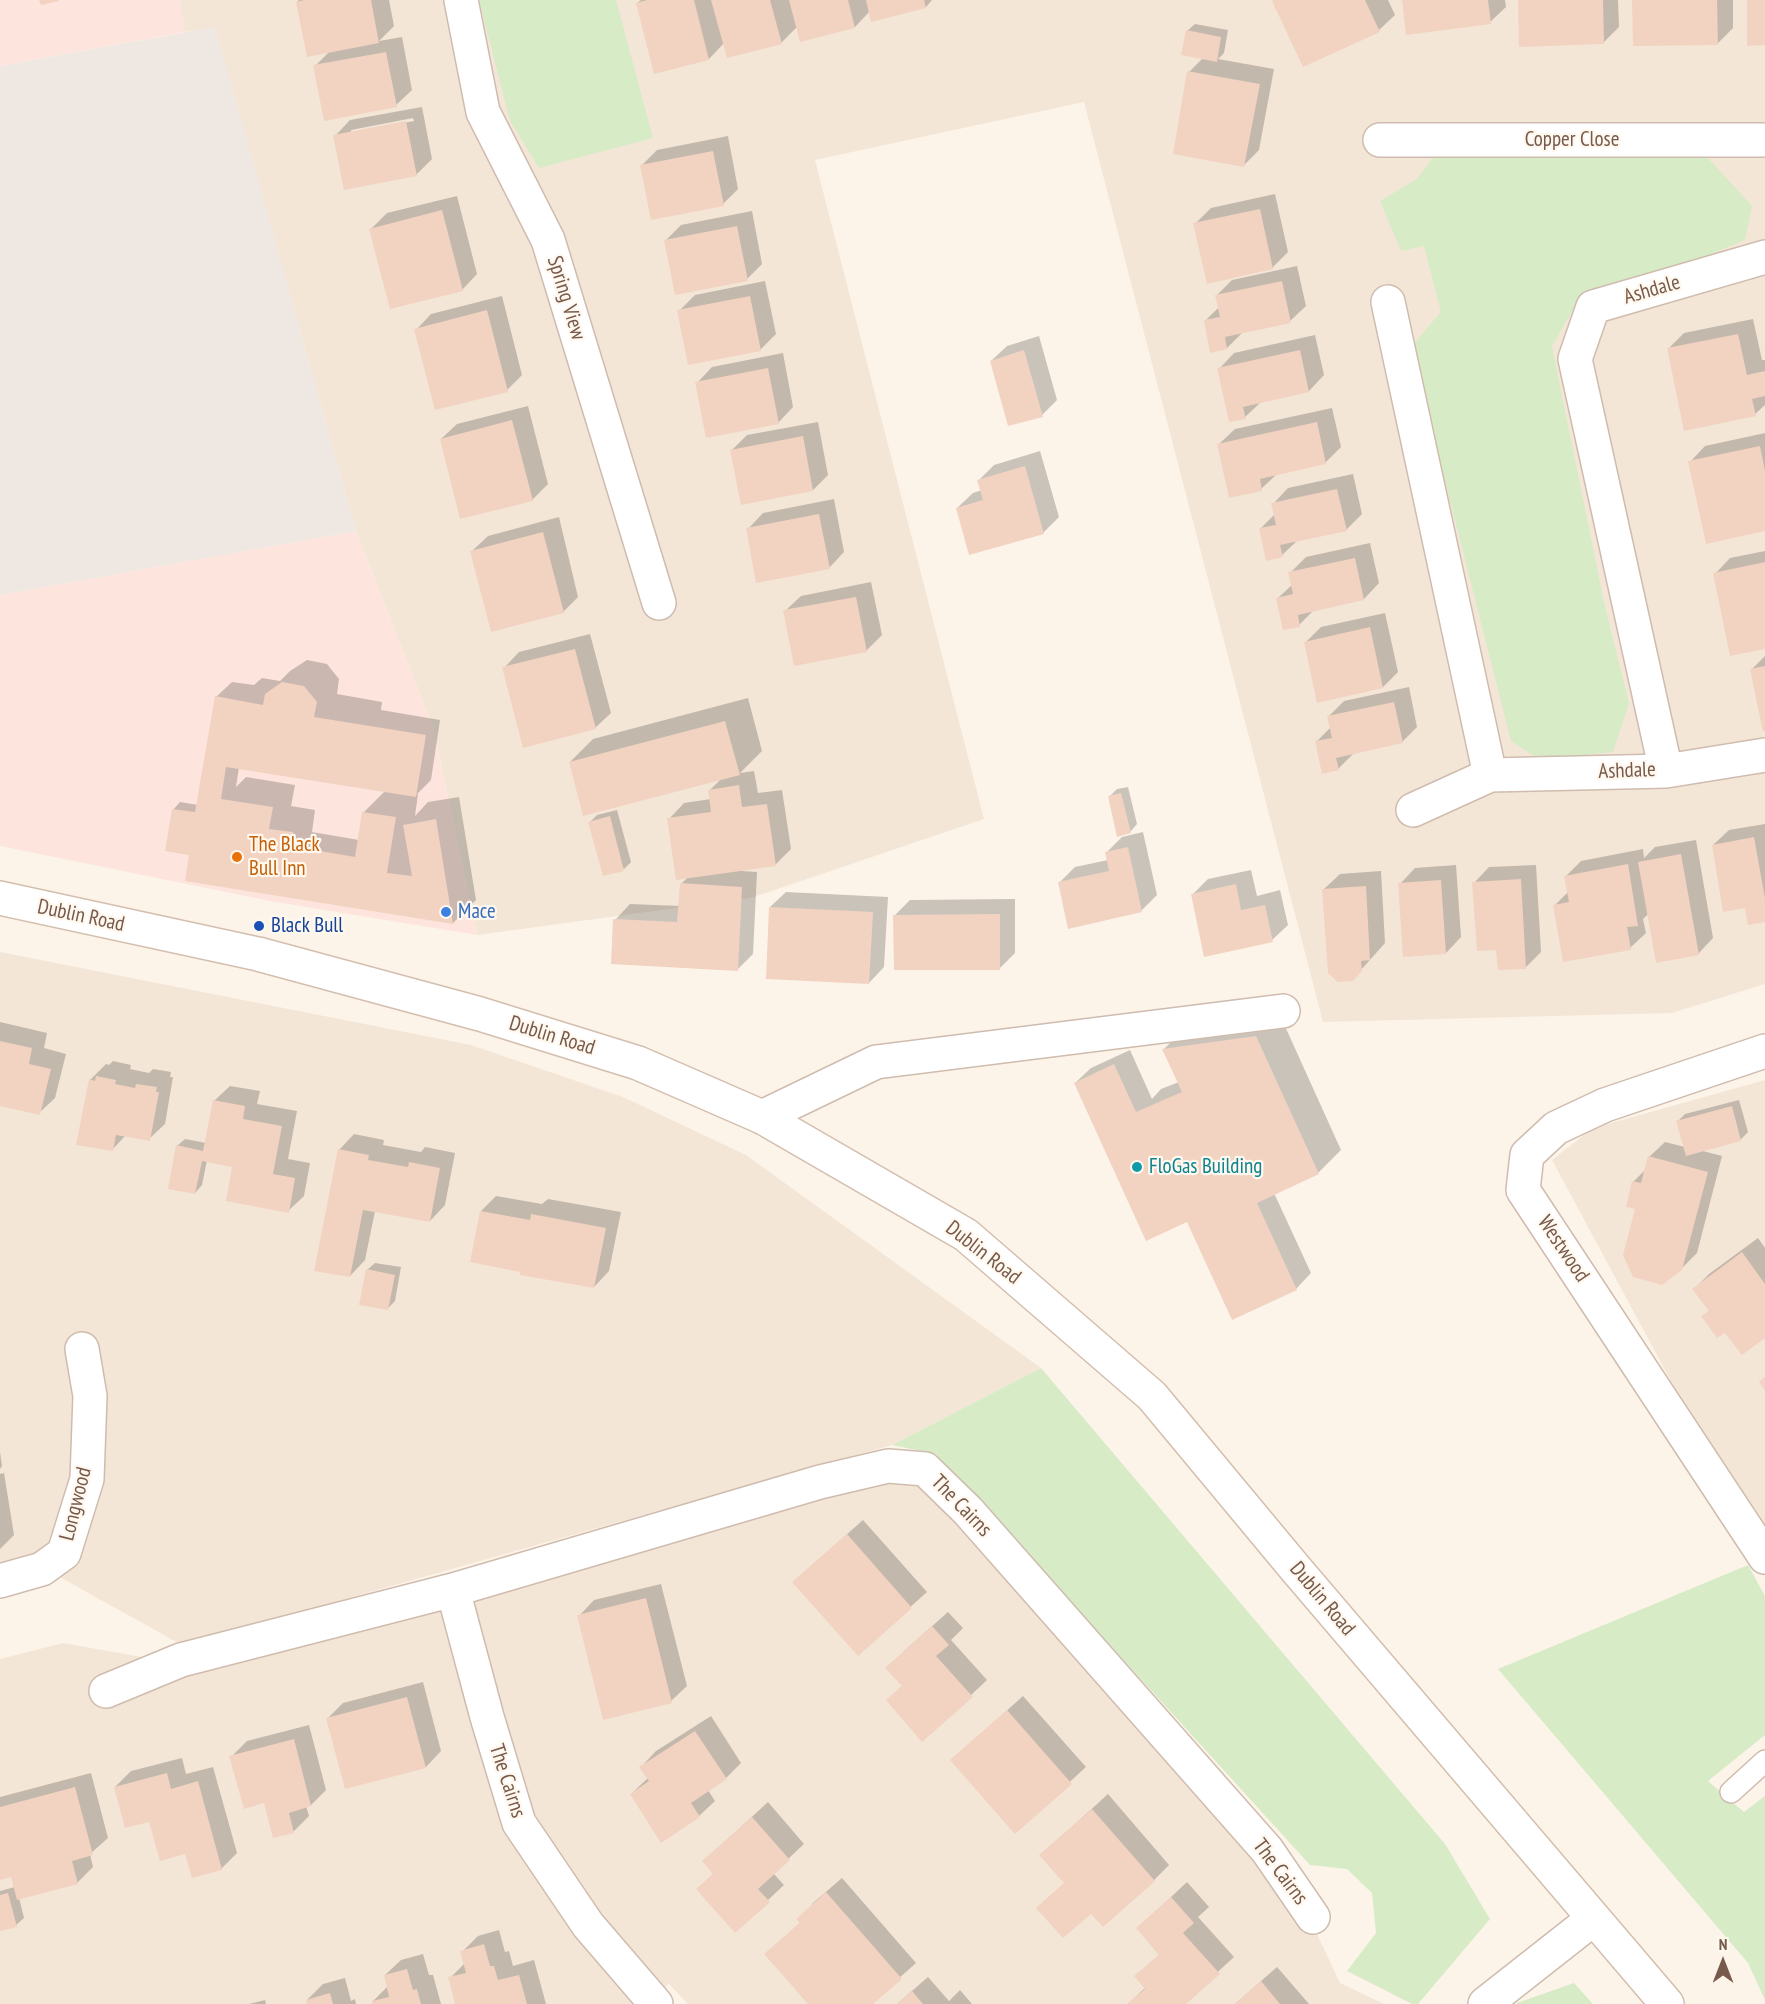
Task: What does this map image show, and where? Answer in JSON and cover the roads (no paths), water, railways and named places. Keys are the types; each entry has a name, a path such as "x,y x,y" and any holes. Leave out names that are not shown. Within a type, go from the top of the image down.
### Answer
{"street":[{"name":"Spring View","path":"461,0 483,112 549,240 659,603"},
{"name":"Copper Close","path":"1380,140 1765,140"},
{"name":"Ashdale","path":"1490,775 1666,771 1575,359 1593,307 1765,257"},
{"path":"1388,302 1490,775 1413,810"},
{"path":"1666,771 1765,755"},
{"name":"Dublin Road","path":"0,898 258,954 480,1014 638,1063 762,1117 966,1235 1152,1396 1667,2004"},
{"path":"762,1117 876,1062 1283,1011"},
{"name":"Westwood","path":"1765,1051 1605,1105 1556,1128 1527,1155 1523,1190 1765,1557"},
{"name":"Longwood","path":"0,1581 42,1569 64,1553 87,1479 90,1396 82,1349"},
{"name":"The Cairns","path":"106,1691 181,1660 453,1590 820,1482 888,1466 925,1469 968,1511 1267,1850 1313,1917"},
{"name":"The Cairns","path":"453,1590 487,1717 519,1823 588,1925 656,2004"},
{"path":"1485,2004 1593,1919"}],"lane":[{"path":"1731,1792 1765,1761"}],"place":[{"name":"The Black Bull Inn","path":"237,857"},
{"name":"Mace","path":"446,912"},
{"name":"Black Bull","path":"259,926"},
{"name":"FloGas Building","path":"1137,1167"}]}
